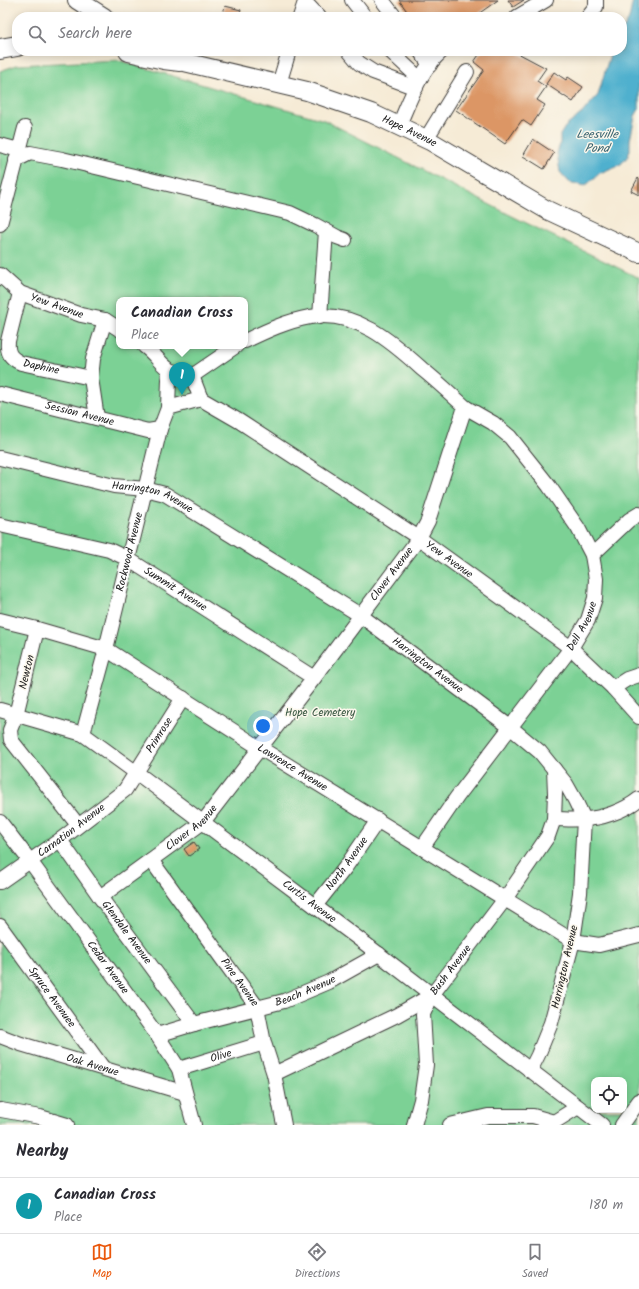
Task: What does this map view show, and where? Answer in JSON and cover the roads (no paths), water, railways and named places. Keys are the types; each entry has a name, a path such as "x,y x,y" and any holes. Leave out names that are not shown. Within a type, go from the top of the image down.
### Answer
{"highway":[{"path":"0,49 12,47"},
{"path":"150,56 164,59 172,56"}],"main road":[{"path":"77,0 96,12"},
{"name":"Hope Avenue","path":"172,56 279,84 338,101 371,113 426,139 547,210 639,253"}],"lane":[{"path":"352,0 361,12"},
{"path":"382,0 391,12"},
{"path":"526,12 546,0"},
{"path":"592,12 596,7 596,0"},
{"path":"302,12 306,1"},
{"path":"306,1 315,12"},
{"path":"279,84 288,56"},
{"path":"354,56 359,62 374,72 418,83"},
{"path":"394,56 418,83"},
{"path":"424,56 430,65"},
{"path":"399,126 418,83 438,56"},
{"path":"426,139 467,72"},
{"path":"0,224 25,128"},
{"path":"0,146 17,155 30,153 70,161 290,213 345,240"},
{"path":"320,317 326,231"},
{"name":"Yew Avenue","path":"0,275 20,293 81,315 105,320 116,327"},
{"name":"Daphine","path":"20,293 8,341 7,348 9,355 21,363 91,378"},
{"path":"248,340 275,326 311,317 333,317 360,323 381,334 465,407"},
{"path":"97,418 91,378 93,358 105,320"},
{"path":"148,349 168,369 192,376 232,349"},
{"name":"Rockwood Avenue","path":"83,734 106,649 160,429 168,408 168,369"},
{"path":"168,408 201,399 192,376"},
{"name":"Session Avenue","path":"0,394 148,431 160,429"},
{"name":"Yew Avenue","path":"201,399 238,421 419,538 571,648 613,688 639,717"},
{"name":"Clover Avenue","path":"100,897 203,822 419,538 428,521 465,407"},
{"name":"Dell Avenue","path":"422,848 457,797 571,648 588,620 595,598 596,579 592,555 578,528 553,492 510,437 493,423 465,407"},
{"name":"Harrington Avenue","path":"0,458 114,486 145,489 165,494 360,615 510,727 540,752 566,784 584,819 580,893 573,941 552,1023 530,1071"},
{"path":"592,555 629,520 639,514"},
{"name":"Summit Avenue","path":"0,525 109,550 128,559 314,678"},
{"name":"Lawrence Avenue","path":"0,620 106,649 260,748 573,941"},
{"name":"Newton","path":"37,629 16,715 10,730 11,740 78,825"},
{"path":"613,688 627,679 639,675"},
{"name":"Primrose","path":"137,772 184,698"},
{"name":"Curtis Avenue","path":"0,710 83,734 137,772 379,954 602,1125"},
{"path":"0,719 16,715"},
{"name":"Bush Avenue","path":"274,1074 397,1015 432,995 505,899 548,836 554,819 554,769"},
{"name":"Carnation Avenue","path":"0,882 60,840 124,790 137,772"},
{"path":"554,819 584,819 615,812 639,799"},
{"name":"North Avenue","path":"315,906 345,868 378,820"},
{"name":"Cedar Avenue","path":"0,822 157,1035 179,1069 194,1125"},
{"name":"Glendale Avenue","path":"60,840 100,897 194,1024"},
{"name":"Pine Avenue","path":"151,860 257,1007 264,1043 274,1074 282,1125"},
{"name":"Spruce Avenuee","path":"0,926 103,1068"},
{"path":"573,941 599,945 639,935"},
{"name":"Beach Avenue","path":"157,1035 284,1001 329,982 379,954"},
{"path":"414,1125 426,1065 423,1014 432,995"},
{"name":"Oak Avenue","path":"0,1036 21,1044 185,1093"},
{"name":"Olive","path":"179,1069 264,1043"},
{"path":"622,1125 639,1101"},
{"path":"450,1125 488,1116 533,1116 553,1123 578,1107"},
{"path":"0,1109 40,1117 67,1125"}],"water":[{"name":"Leesville Pond","path":"633,0 639,0 639,109 635,116 628,156 621,164 600,173 585,186 569,182 560,172 557,153 560,144 560,135 565,127 582,113 598,95 610,56 627,56 627,22"}],"place":[{"name":"Canadian Cross","path":"182,395"}],"park label":[{"name":"Hope Cemetery","path":"320,713"}]}
